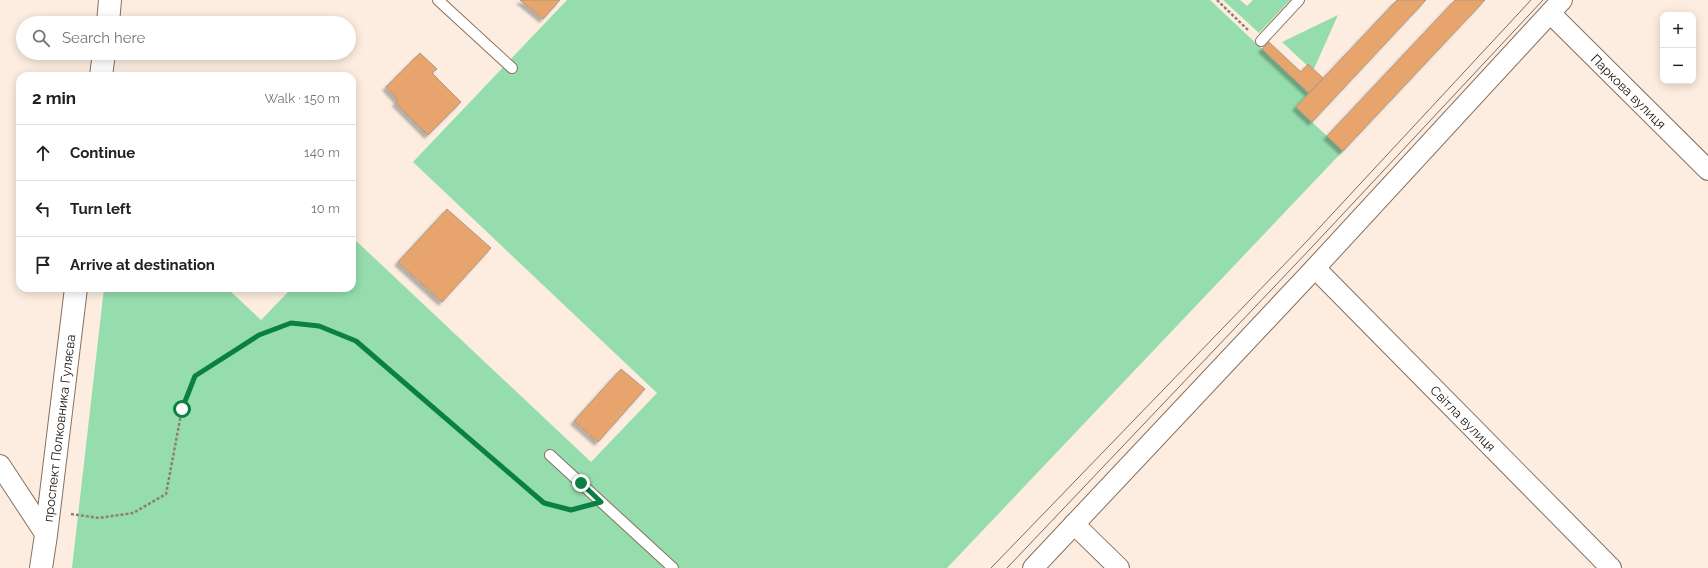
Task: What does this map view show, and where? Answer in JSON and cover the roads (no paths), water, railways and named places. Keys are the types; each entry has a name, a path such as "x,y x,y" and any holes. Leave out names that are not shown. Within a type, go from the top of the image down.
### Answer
{"main road":[{"path":"109,16 110,0"},
{"path":"102,72 103,60"},
{"name":"проспект Полковника Гуляєва","path":"41,568 76,292"}],"street":[{"name":"Паркова вулиця","path":"1556,6 1708,170"},
{"path":"1033,568 1315,268 1556,6"},
{"name":"Світла вулиця","path":"1315,268 1612,568"},
{"path":"0,465 46,535"},
{"path":"1074,524 1119,568"}],"lane":[{"path":"438,0 512,68"},
{"path":"1261,41 1299,0"},
{"path":"550,455 673,568"}],"tram line":[{"path":"991,568 1307,241 1531,0"},
{"path":"1007,568 1312,247 1543,0"}]}
